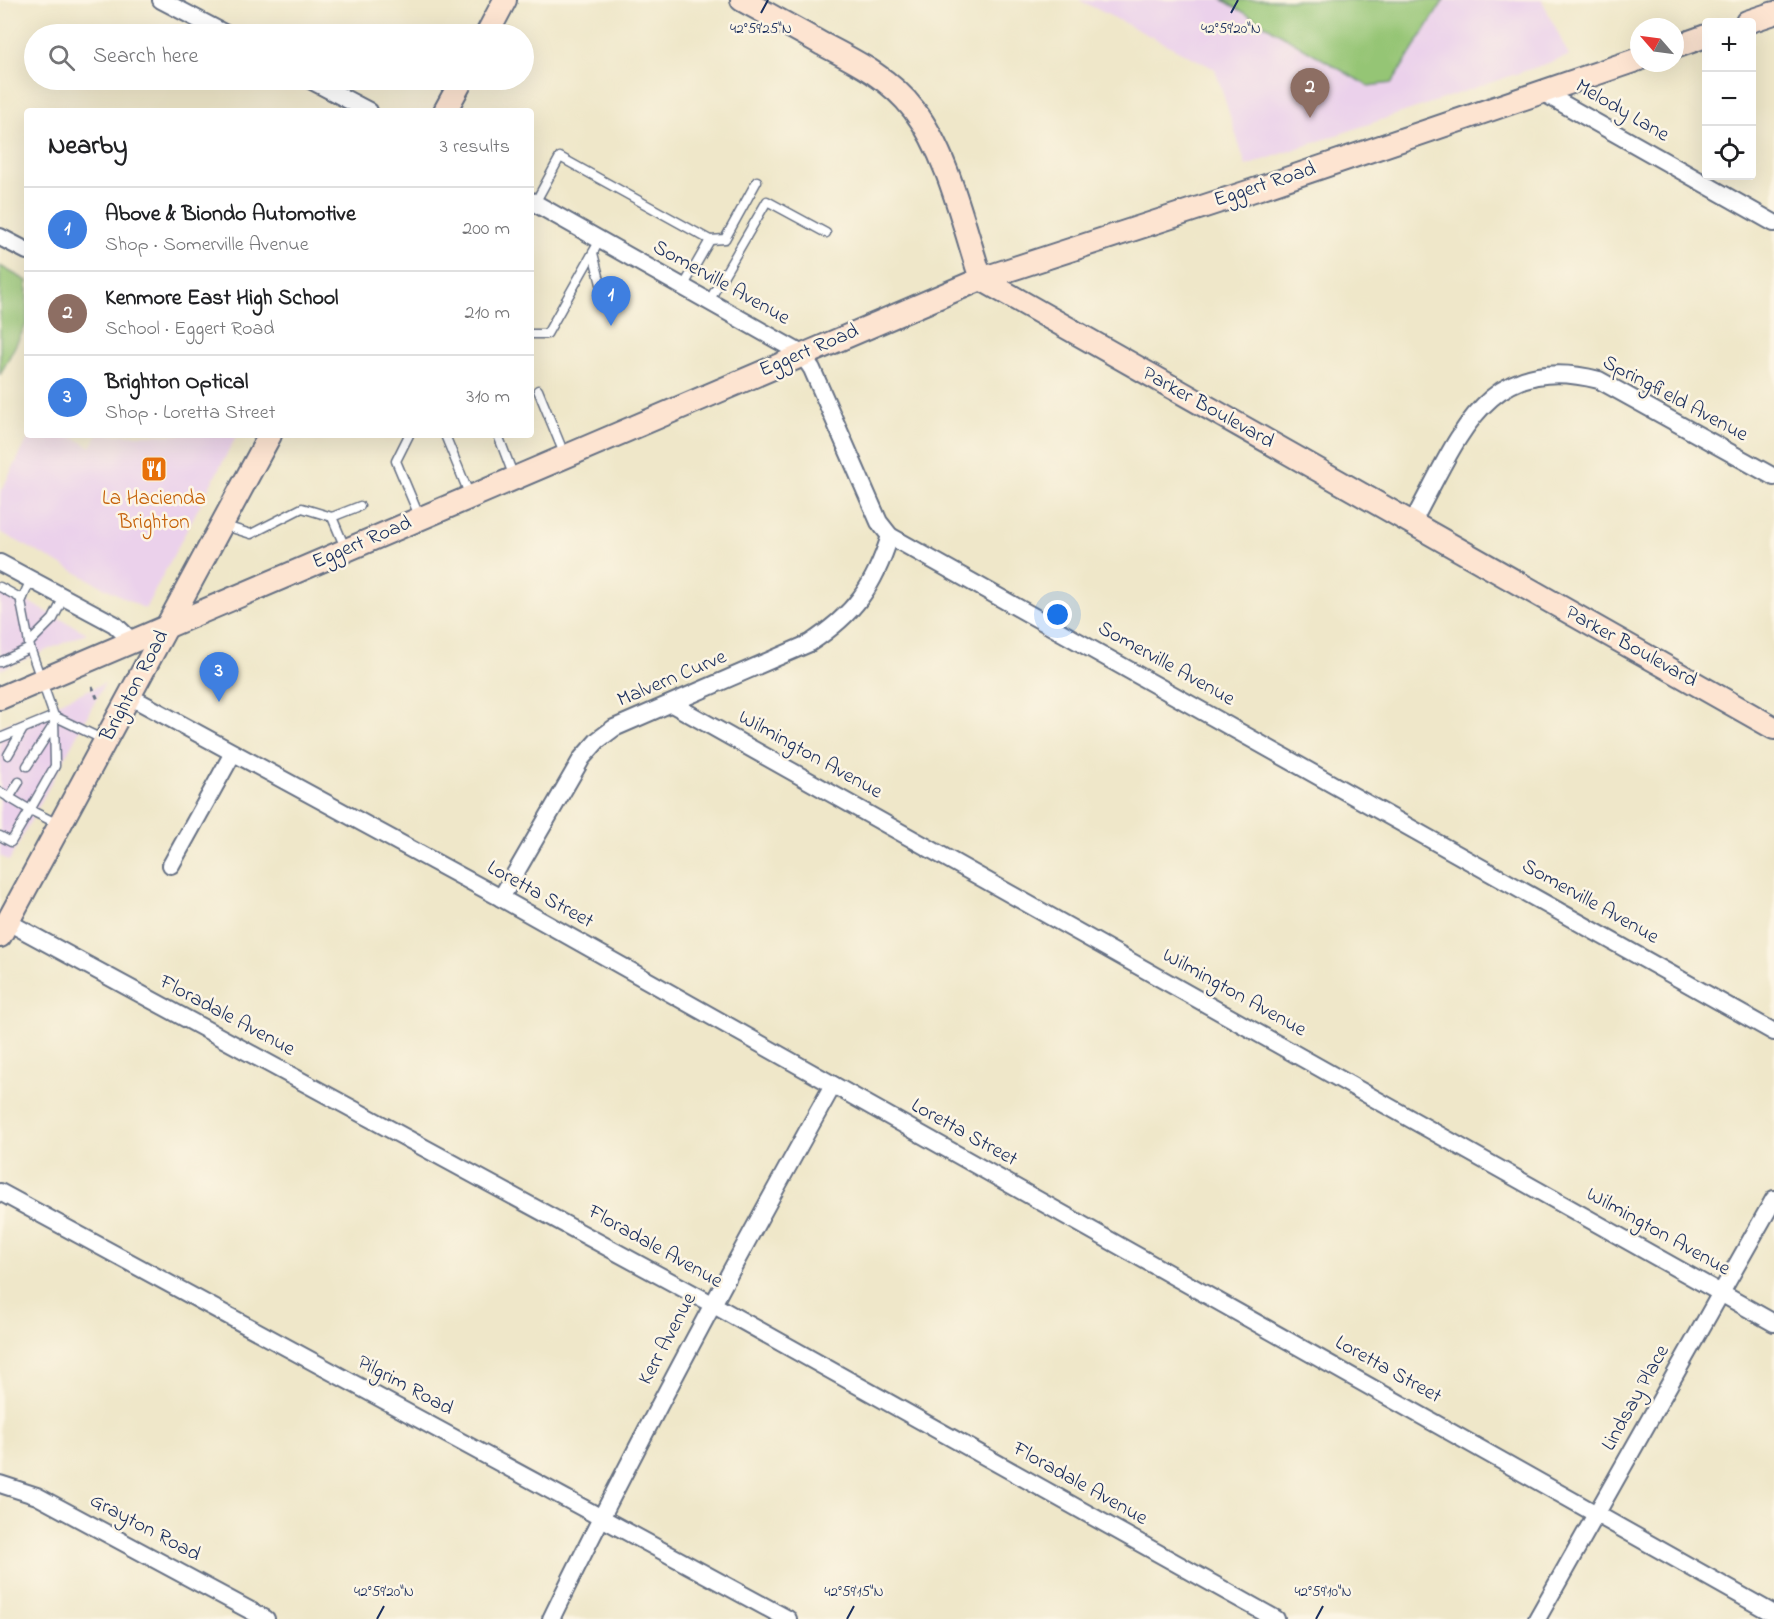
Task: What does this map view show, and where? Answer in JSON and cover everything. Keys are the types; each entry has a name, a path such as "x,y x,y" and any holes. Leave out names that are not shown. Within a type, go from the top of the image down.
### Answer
{"street":[{"path":"161,0 207,24"},
{"path":"492,24 505,0"},
{"path":"742,0 866,68 914,109 930,136 946,171 981,279"},
{"path":"1756,19 1774,14"},
{"path":"1684,44 1702,38"},
{"name":"Eggert Road","path":"0,698 981,279 1254,190 1630,62"},
{"path":"329,90 363,108"},
{"path":"447,108 457,90"},
{"name":"Melody Lane","path":"1542,92 1774,223"},
{"name":"Somerville Avenue","path":"534,203 596,247 683,287 802,354 812,369 879,522 890,536 1774,1032"},
{"path":"0,237 24,249"},
{"name":"Parker Boulevard","path":"981,279 1774,728"},
{"name":"Springfield Avenue","path":"1412,523 1465,427 1480,406 1514,382 1536,375 1577,374 1599,380 1774,477"},
{"name":"Brighton Road","path":"4,929 268,438"},
{"name":"Malvern Curve","path":"501,898 582,758 590,749 614,728 810,643 833,627 853,609 870,587 882,563 890,536"},
{"path":"0,563 114,624 132,641"},
{"name":"Loretta Street","path":"129,696 501,898 1774,1614"},
{"name":"Wilmington Avenue","path":"672,704 1774,1323"},
{"path":"171,865 233,753"},
{"name":"Floradale Avenue","path":"4,929 712,1304 1276,1619"},
{"name":"Kerr Avenue","path":"551,1619 600,1518 712,1304 832,1085"},
{"name":"Pilgrim Road","path":"0,1192 788,1619"},
{"name":"Lindsay Place","path":"1537,1619 1774,1199"},
{"name":"Grayton Road","path":"0,1484 37,1496 266,1619"}],"lane":[{"path":"534,200 560,157 710,240 725,239 757,181"},
{"path":"709,301 767,201 826,233"},
{"path":"683,287 710,240"},
{"path":"596,247 602,288"},
{"path":"534,334 547,334 596,247"},
{"path":"538,390 565,456"},
{"path":"408,438 396,461 420,518"},
{"path":"446,438 470,496"},
{"path":"499,438 514,477"},
{"path":"221,525 251,534 302,508 332,517 360,506"},
{"path":"332,517 345,550"},
{"path":"0,836 11,842 55,766 54,721 51,704 30,645 22,599 31,579"},
{"path":"0,587 22,599"},
{"path":"0,662 30,645 53,619 64,597"},
{"path":"27,766 54,721"},
{"path":"0,738 54,721 105,740"},
{"path":"8,755 23,729"},
{"path":"9,798 19,782"},
{"path":"0,792 60,825"}],"path":[{"path":"92,686 98,700"}],"shaded area":[{"path":"1079,0 1542,0 1569,56 1246,166 1215,69"},
{"path":"28,438 74,438 91,447 96,438 235,438 145,609 0,532 0,493"},
{"path":"0,587 87,633 0,670"},
{"path":"105,683 9,861 0,856 0,727"}],"green space":[{"path":"1223,0 1444,0 1392,83 1368,86"},
{"path":"0,266 24,279 24,329 0,375"}],"place":[{"name":"Kenmore East High School","path":"1310,118"},
{"name":"Above & Biondo Automotive","path":"611,326"},
{"name":"La Hacienda Brighton","path":"154,469"},
{"name":"Brighton Optical","path":"219,702"}]}
